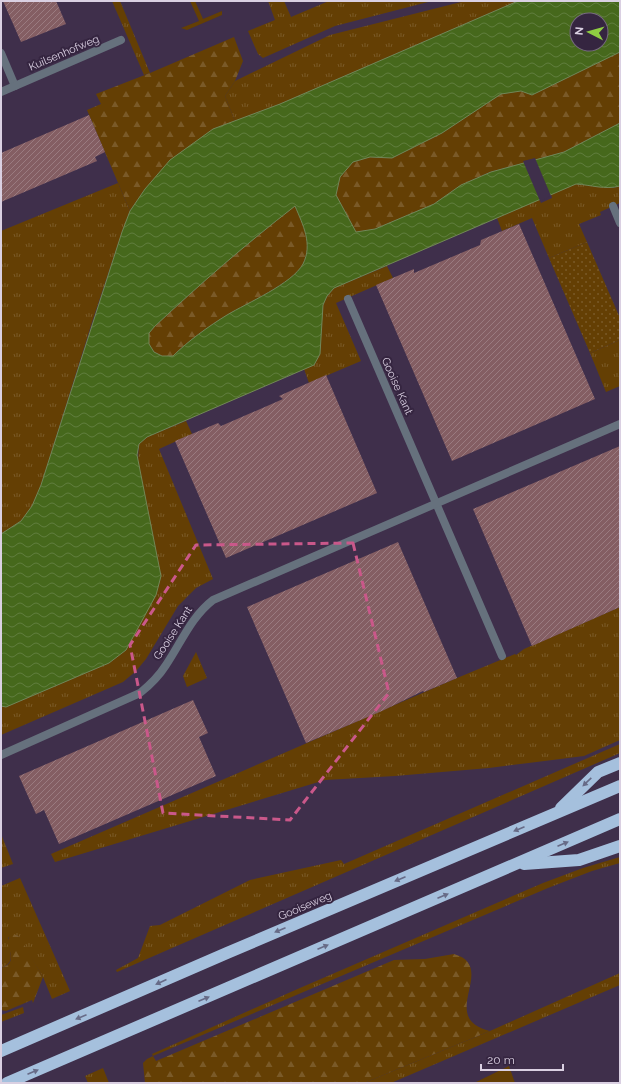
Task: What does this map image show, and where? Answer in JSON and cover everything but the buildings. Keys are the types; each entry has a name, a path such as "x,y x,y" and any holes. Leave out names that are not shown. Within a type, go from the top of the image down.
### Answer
{"highway":[{"path":"555,813 598,772 620,762"},
{"name":"Gooiseweg","path":"1,1051 620,786"},
{"path":"7,1083 620,819"},
{"path":"515,865 579,860 620,846"}],"street":[{"name":"Kuilsenhofweg","path":"1,92 121,40"},
{"path":"1,53 15,86"},
{"path":"613,206 620,223"},
{"name":"Gooise Kant","path":"348,299 435,504 502,656"},
{"name":"Gooise Kant","path":"1,755 140,693 153,682 166,666 197,614 213,600 620,424"}],"highlighted area":[{"path":"353,543 389,693 290,820 163,813 130,645 196,545"}],"green space":[{"path":"112,1 120,1 150,73 144,75"},
{"path":"190,1 195,1 203,19 222,11 222,15 187,30 181,28 199,21"},
{"path":"268,1 284,1 291,17 329,1 432,1 335,26 263,58 258,54 248,31 275,20"},
{"path":"465,1 518,1 280,104 235,121 225,96 235,81 330,35"},
{"path":"234,37 243,61 235,81 225,96 235,121 213,129 145,189 130,211 87,110 101,104 96,94 150,73"},
{"path":"620,52 620,123 564,152 490,172 461,185 434,204 375,229 356,232 336,195 340,177 353,162 370,157 392,158 442,133 501,94 521,91 532,95"},
{"path":"118,183 130,211 93,319 41,485 32,506 21,521 1,534 1,231"},
{"path":"576,184 613,188 620,186 620,203 600,212 601,215 579,224 587,242 549,258 532,218 502,231 497,218 539,199 541,203 552,198 551,194"},
{"path":"295,206 304,227 307,242 306,257 303,264 297,271 279,286 213,324 192,339 173,356 162,356 154,352 149,344 149,333 155,326 224,264"},
{"path":"587,242 620,318 620,340 590,353 549,258"},
{"path":"387,266 393,278 336,303 361,361 309,383 304,369 314,365 320,354 323,305 327,296 334,288"},
{"path":"620,340 620,386 606,392 590,353"},
{"path":"186,421 192,434 159,449 213,579 196,588 178,606 146,659 136,671 123,682 1,735 1,706 6,707 109,663 126,650 139,444 147,437"},
{"path":"620,607 620,740 584,756 489,768 325,780 55,862 51,854 457,678 515,654 516,655 524,649"},
{"path":"196,652 207,678 187,687 183,676"},
{"path":"620,744 620,753 117,972 116,970 138,958 150,926 160,925 250,880 341,860 344,864"},
{"path":"1,834 13,864 1,868"},
{"path":"620,857 620,863 592,871 548,888 153,1056 152,1054 293,991 543,883 583,868"},
{"path":"20,878 70,991 52,999 43,977 18,936 13,935 8,938 11,959 6,966 1,968 1,886"},
{"path":"14,934 21,939 43,977 33,1003 32,1000 6,1011 1,1010 1,968 6,966 11,960 11,954 7,942 10,935"},
{"path":"454,954 466,961 471,970 471,981 467,1004 468,1015 475,1024 490,1031 364,1083 145,1083 143,1063 153,1056 156,1061 394,960 425,959"},
{"path":"620,973 620,985 391,1083 364,1083 490,1031"},
{"path":"23,1007 24,1013 1,1022 1,1015"},
{"path":"509,1066 515,1083 474,1083"},
{"path":"103,1068 109,1083 88,1083 85,1076"}],"water":[{"path":"518,1 620,1 620,52 532,95 521,91 501,94 442,133 392,158 370,157 353,162 340,177 336,195 356,232 375,229 434,204 461,185 491,172 564,152 620,123 620,186 603,187 576,184 334,288 327,296 323,305 320,354 314,365 147,437 139,444 137,455 161,576 156,595 126,650 109,663 6,707 1,706 1,534 21,521 32,506 41,485 130,211 145,189 170,160 213,129 280,104","holes":["295,206 304,227 307,242 306,257 303,264 289,279 213,324 192,339 173,356 162,356 154,352 149,344 149,333 155,326 224,264"]}],"pier":[{"path":"535,158 551,196 540,201 523,161"}]}
